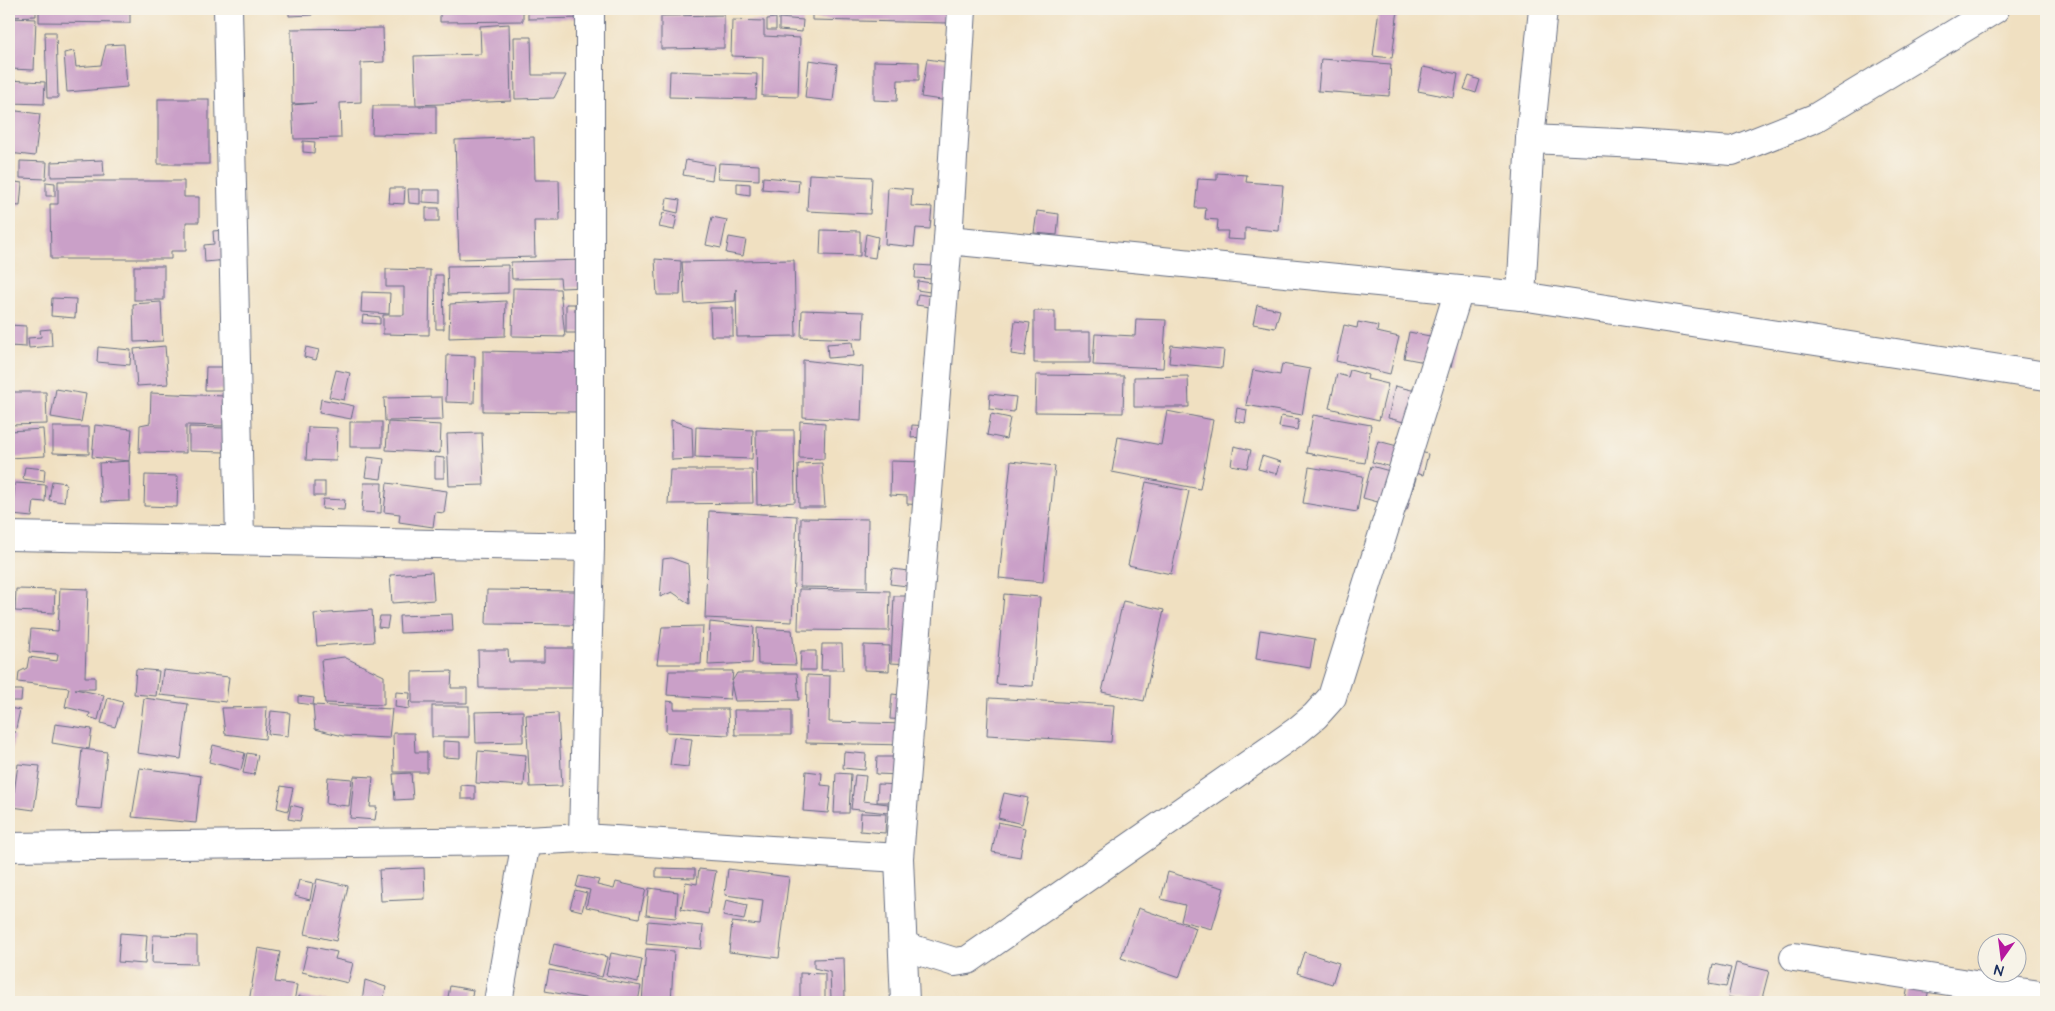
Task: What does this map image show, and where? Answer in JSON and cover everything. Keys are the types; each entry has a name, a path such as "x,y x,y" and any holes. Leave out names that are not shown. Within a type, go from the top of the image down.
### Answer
{"street":[{"path":"228,9 240,540"},
{"path":"583,838 590,547 590,9"},
{"path":"905,1002 900,858 948,240 962,9"},
{"path":"1521,296 1530,139 1543,9"},
{"path":"1530,139 1640,144 1732,151 1816,118 1995,9"},
{"path":"948,240 1521,296 2046,376"},
{"path":"903,946 955,962 968,960 1296,731 1315,716 1332,697 1459,290"},
{"path":"9,536 590,547"},
{"path":"9,847 526,841 583,838 900,858"},
{"path":"498,1002 526,841"},
{"path":"1794,957 2046,996"}],"building":[{"path":"9,9 36,9 36,16 9,17"},
{"path":"39,9 130,9 130,23 39,22"},
{"path":"289,9 312,9 312,15 289,16"},
{"path":"440,9 523,9 523,21 440,22"},
{"path":"528,9 586,9 586,18 528,19"},
{"path":"748,9 765,9 765,15 748,13"},
{"path":"771,9 805,9 805,13 771,13"},
{"path":"812,9 948,9 948,23 812,20"},
{"path":"1379,9 1398,9 1392,58 1373,56"},
{"path":"724,15 724,48 661,49 661,16"},
{"path":"9,18 36,19 34,70 9,69"},
{"path":"776,18 776,30 767,30 767,19"},
{"path":"779,18 803,20 802,32 779,30"},
{"path":"732,20 764,21 764,36 800,38 798,97 762,96 763,57 731,56"},
{"path":"509,24 511,101 416,105 414,56 481,54 480,26"},
{"path":"383,28 384,62 361,63 361,102 340,103 341,138 294,139 292,105 316,103 292,104 291,29"},
{"path":"45,32 56,32 58,98 47,98"},
{"path":"514,37 531,37 532,75 566,75 554,98 515,99"},
{"path":"124,44 127,87 67,92 64,53 74,51 76,67 101,65 106,45"},
{"path":"927,59 954,63 948,101 921,97"},
{"path":"1321,59 1391,64 1389,96 1318,91"},
{"path":"809,60 837,64 833,101 805,98"},
{"path":"874,61 919,62 919,80 898,80 897,101 874,100"},
{"path":"1423,67 1458,74 1454,98 1418,91"},
{"path":"670,71 757,74 756,99 669,97"},
{"path":"1469,76 1480,80 1476,93 1464,89"},
{"path":"9,80 45,82 44,104 9,103"},
{"path":"158,99 209,99 209,164 158,164"},
{"path":"373,106 436,106 436,135 372,134"},
{"path":"9,110 40,114 35,156 9,153"},
{"path":"534,137 535,180 559,180 560,221 534,221 535,257 459,259 455,140"},
{"path":"303,141 315,142 314,153 303,152"},
{"path":"103,160 104,176 51,177 51,162"},
{"path":"686,160 714,165 712,180 683,175"},
{"path":"20,161 47,162 46,179 20,178"},
{"path":"719,163 759,165 759,180 718,178"},
{"path":"1217,173 1247,175 1246,182 1283,185 1279,231 1245,228 1245,240 1227,239 1228,231 1217,231 1218,220 1205,219 1206,208 1195,208 1198,179 1217,180"},
{"path":"809,174 872,177 870,214 807,211"},
{"path":"763,177 799,180 798,192 762,189"},
{"path":"9,181 22,183 20,206 9,205"},
{"path":"58,181 184,181 184,197 199,197 199,222 186,222 186,251 171,251 171,259 51,259 50,204 58,204"},
{"path":"46,182 55,183 55,196 46,196"},
{"path":"737,183 750,184 750,195 737,193"},
{"path":"888,187 912,189 911,206 932,207 930,229 916,228 914,247 885,244"},
{"path":"390,188 405,188 404,204 389,203"},
{"path":"408,189 420,189 420,204 409,203"},
{"path":"423,190 440,190 440,203 423,202"},
{"path":"667,198 680,200 678,213 665,210"},
{"path":"426,208 439,208 439,221 426,221"},
{"path":"1037,211 1059,214 1057,235 1034,233"},
{"path":"663,213 677,216 674,230 659,227"},
{"path":"712,217 727,220 721,248 706,245"},
{"path":"224,230 227,260 205,262 204,245 214,244 213,231"},
{"path":"821,230 860,231 860,256 820,255"},
{"path":"866,234 878,237 875,258 863,256"},
{"path":"729,237 746,240 743,256 726,253"},
{"path":"655,259 681,261 680,295 657,295"},
{"path":"584,260 585,287 561,288 560,278 512,279 511,262"},
{"path":"794,260 796,336 737,337 736,289 735,301 685,304 682,262"},
{"path":"508,265 508,293 448,295 447,266"},
{"path":"916,265 932,266 931,279 915,278"},
{"path":"134,266 164,266 164,300 134,300"},
{"path":"386,269 430,270 429,335 383,334 383,315 404,315 404,287 386,287"},
{"path":"435,275 443,275 444,329 436,329"},
{"path":"918,281 931,283 930,292 917,290"},
{"path":"513,288 560,289 565,337 512,336"},
{"path":"362,292 390,293 389,314 361,312"},
{"path":"918,294 931,296 930,307 916,305"},
{"path":"52,298 76,299 75,318 51,316"},
{"path":"506,301 505,336 449,338 450,304"},
{"path":"161,302 163,341 134,342 133,304"},
{"path":"566,304 575,304 575,311 585,311 585,333 566,333"},
{"path":"1257,305 1280,310 1275,328 1253,324"},
{"path":"710,308 733,308 733,336 711,336"},
{"path":"802,310 864,312 863,339 801,337"},
{"path":"1034,311 1055,311 1055,332 1090,332 1090,363 1034,363"},
{"path":"363,315 380,317 380,324 362,323"},
{"path":"1136,319 1166,320 1163,368 1093,365 1095,334 1135,336"},
{"path":"1015,321 1030,323 1025,356 1011,354"},
{"path":"1358,322 1378,326 1377,332 1399,337 1390,374 1336,361 1344,325 1357,328"},
{"path":"9,325 26,326 26,347 9,346"},
{"path":"51,329 52,346 29,348 28,338 41,337 40,330"},
{"path":"1409,332 1456,341 1451,367 1404,358"},
{"path":"852,342 854,356 828,358 827,344"},
{"path":"1171,345 1224,350 1222,368 1169,363"},
{"path":"165,346 168,384 137,386 134,349"},
{"path":"98,347 131,350 130,365 97,362"},
{"path":"306,347 319,350 316,360 304,357"},
{"path":"483,351 581,353 580,412 483,411"},
{"path":"447,355 475,356 474,403 446,402"},
{"path":"803,360 863,367 861,421 803,417"},
{"path":"1282,364 1310,369 1302,415 1246,405 1253,370 1280,375"},
{"path":"206,367 223,367 223,390 205,390"},
{"path":"336,370 350,373 344,400 329,397"},
{"path":"1350,370 1368,375 1367,379 1388,384 1379,420 1329,408 1337,374 1348,377"},
{"path":"1036,375 1124,376 1123,413 1035,412"},
{"path":"1188,376 1189,407 1134,407 1134,377"},
{"path":"1395,386 1420,392 1412,424 1388,418"},
{"path":"56,389 86,394 81,422 51,417"},
{"path":"9,392 46,392 47,424 9,425"},
{"path":"151,393 224,396 223,426 186,425 186,453 139,452 140,425 150,423"},
{"path":"990,394 1016,397 1014,412 989,409"},
{"path":"442,397 443,420 385,421 384,398"},
{"path":"321,399 354,406 351,419 319,413"},
{"path":"1237,408 1247,410 1245,423 1235,421"},
{"path":"1167,411 1213,420 1200,489 1112,472 1118,437 1161,445"},
{"path":"991,414 1010,418 1006,439 987,435"},
{"path":"1313,415 1371,425 1365,463 1306,453"},
{"path":"1281,416 1299,419 1297,430 1279,427"},
{"path":"671,420 692,427 693,459 672,460"},
{"path":"800,421 825,423 824,459 799,458"},
{"path":"350,422 382,422 382,447 350,447"},
{"path":"388,422 441,425 440,453 386,450"},
{"path":"95,425 132,429 129,461 92,457"},
{"path":"912,425 927,426 922,437 911,438"},
{"path":"53,427 89,427 89,454 53,453"},
{"path":"189,427 225,428 224,452 189,451"},
{"path":"308,427 337,428 336,461 306,460"},
{"path":"696,427 753,430 752,459 695,457"},
{"path":"43,429 45,456 9,458 9,431"},
{"path":"756,430 794,430 795,502 757,505"},
{"path":"482,433 484,485 449,486 447,434"},
{"path":"1378,441 1428,454 1423,475 1372,462"},
{"path":"1234,446 1251,450 1247,468 1231,465"},
{"path":"1262,456 1281,462 1277,474 1258,469"},
{"path":"368,457 384,459 381,479 365,477"},
{"path":"435,457 444,458 444,478 435,478"},
{"path":"129,461 130,501 101,502 99,463"},
{"path":"891,461 925,462 924,505 907,504 907,496 890,495"},
{"path":"1011,461 1055,466 1043,582 999,578"},
{"path":"822,463 825,507 799,507 798,464"},
{"path":"1371,466 1416,478 1407,510 1363,498"},
{"path":"25,467 45,469 44,482 23,479"},
{"path":"1309,467 1363,476 1357,512 1303,503"},
{"path":"670,470 752,470 753,503 668,504"},
{"path":"145,475 178,476 177,507 144,506"},
{"path":"52,481 66,483 64,502 49,500"},
{"path":"314,482 325,482 325,496 314,496"},
{"path":"1146,482 1189,491 1171,574 1128,565"},
{"path":"15,483 46,485 45,502 34,501 32,517 12,515"},
{"path":"364,483 382,483 381,513 362,512"},
{"path":"387,483 447,491 444,513 435,512 433,527 399,522 400,514 384,512"},
{"path":"323,499 345,500 344,510 322,509"},
{"path":"709,511 797,516 792,622 705,618"},
{"path":"801,518 868,519 867,588 800,587"},
{"path":"671,558 688,564 690,604 672,592 660,597 663,559"},
{"path":"892,569 917,572 916,587 890,584"},
{"path":"432,572 434,600 392,603 390,575"},
{"path":"60,588 88,589 85,677 95,677 95,689 75,689 104,695 98,720 89,717 90,713 65,707 69,688 18,682 19,672 27,668 29,657 57,661 58,654 29,652 31,629 58,631"},
{"path":"16,589 55,590 54,613 15,611"},
{"path":"799,589 890,591 889,631 798,630"},
{"path":"487,590 575,591 574,625 486,624"},
{"path":"1004,594 1040,597 1033,686 996,684"},
{"path":"894,596 914,596 911,664 891,663"},
{"path":"1123,601 1164,610 1144,701 1102,692"},
{"path":"372,610 374,642 317,646 314,614"},
{"path":"452,614 453,631 400,633 399,616"},
{"path":"380,616 389,616 387,628 378,627"},
{"path":"710,622 754,627 752,663 708,665"},
{"path":"703,626 701,664 657,664 662,627"},
{"path":"757,628 792,630 796,665 758,664"},
{"path":"1260,630 1315,639 1310,668 1256,659"},
{"path":"822,644 842,644 843,670 821,670"},
{"path":"864,645 890,646 889,671 864,670"},
{"path":"544,648 577,648 577,688 479,688 478,650 508,650 509,662 544,662"},
{"path":"801,651 816,651 816,670 800,670"},
{"path":"344,657 384,676 384,705 325,703 321,660"},
{"path":"136,669 159,671 156,696 134,694"},
{"path":"163,670 229,677 226,702 160,695"},
{"path":"452,671 451,688 467,688 467,703 412,703 412,672"},
{"path":"669,671 733,671 730,699 667,695"},
{"path":"737,673 797,673 799,700 735,701 731,683"},
{"path":"807,675 830,676 829,722 907,724 907,745 806,743"},
{"path":"11,690 22,690 21,701 10,701"},
{"path":"396,692 410,693 409,709 395,707"},
{"path":"892,694 909,696 907,720 890,719"},
{"path":"298,696 314,698 313,705 298,703"},
{"path":"108,698 123,702 115,727 101,723"},
{"path":"144,698 188,704 181,759 137,753"},
{"path":"989,698 1114,705 1111,742 987,735"},
{"path":"667,701 674,702 674,709 728,709 729,735 666,732"},
{"path":"313,705 392,709 389,738 343,736 315,729"},
{"path":"432,706 469,706 469,737 432,737"},
{"path":"267,707 265,739 225,734 222,708"},
{"path":"9,708 20,710 15,733 9,731"},
{"path":"734,710 791,710 791,735 735,735"},
{"path":"271,711 290,713 288,736 268,734"},
{"path":"523,711 523,742 476,743 475,712"},
{"path":"558,713 562,786 530,787 526,715"},
{"path":"55,724 92,729 89,749 52,743"},
{"path":"393,733 414,733 415,752 427,752 427,772 394,772"},
{"path":"9,735 14,736 12,749 9,749"},
{"path":"674,737 692,739 688,767 670,765"},
{"path":"443,741 460,742 460,758 443,757"},
{"path":"213,745 245,753 241,770 209,762"},
{"path":"82,749 107,752 101,809 76,807"},
{"path":"478,751 526,755 524,786 476,783"},
{"path":"844,752 866,754 865,770 843,768"},
{"path":"247,753 258,755 254,775 243,773"},
{"path":"877,757 903,757 902,775 876,774"},
{"path":"18,764 40,766 34,810 12,807"},
{"path":"140,768 201,776 196,823 132,817"},
{"path":"806,771 822,773 821,785 831,786 828,813 803,811"},
{"path":"411,773 413,799 395,800 393,774"},
{"path":"836,773 851,774 849,813 834,813"},
{"path":"855,775 866,776 863,801 888,804 888,813 851,809"},
{"path":"354,776 373,777 370,807 377,807 375,820 350,818"},
{"path":"328,777 352,779 349,806 326,804"},
{"path":"878,784 901,785 900,802 877,802"},
{"path":"461,785 475,786 475,799 461,799"},
{"path":"281,786 293,788 288,811 277,808"},
{"path":"1004,793 1028,798 1022,824 998,818"},
{"path":"291,805 303,808 300,821 288,819"},
{"path":"861,813 886,814 885,833 860,831"},
{"path":"998,822 1025,828 1020,857 992,852"},
{"path":"424,868 425,899 381,901 379,870"},
{"path":"656,868 695,869 695,878 656,877"},
{"path":"699,869 716,871 708,914 681,909 686,882 697,884"},
{"path":"728,869 789,877 779,958 729,952 732,922 760,925 763,900 725,895"},
{"path":"1168,872 1224,888 1212,929 1181,921 1185,905 1161,899"},
{"path":"579,876 599,880 597,885 614,889 616,882 646,889 639,918 586,907 590,890 576,887"},
{"path":"317,879 348,886 336,941 305,934"},
{"path":"299,880 313,883 310,900 295,896"},
{"path":"649,888 678,892 676,918 646,915"},
{"path":"575,890 587,893 582,911 570,908"},
{"path":"726,900 747,905 744,920 723,916"},
{"path":"1138,908 1196,928 1179,978 1121,958"},
{"path":"648,921 703,926 701,949 646,944"},
{"path":"120,933 147,935 145,964 118,962"},
{"path":"153,935 197,936 197,964 152,963"},
{"path":"554,944 607,957 602,977 549,965"},
{"path":"308,946 337,952 335,959 353,963 348,983 302,972"},
{"path":"258,948 280,952 275,982 297,985 294,1002 249,1002"},
{"path":"646,949 674,951 671,1002 642,1002"},
{"path":"1304,952 1339,963 1332,984 1297,973"},
{"path":"611,953 642,959 638,982 606,975"},
{"path":"844,958 845,998 831,998 830,972 814,968 814,959"},
{"path":"1736,963 1769,971 1761,1002 1749,1002 1728,997"},
{"path":"1713,964 1731,968 1726,987 1709,984"},
{"path":"549,970 641,986 638,1002 606,1002 545,991"},
{"path":"800,973 825,974 825,1000 800,999"},
{"path":"365,980 386,987 383,1002 362,1002"},
{"path":"1909,981 1930,985 1926,1002 1905,1002"},
{"path":"450,986 473,990 471,1002 448,997"},
{"path":"299,996 328,1001 328,1002 298,1002"}]}
